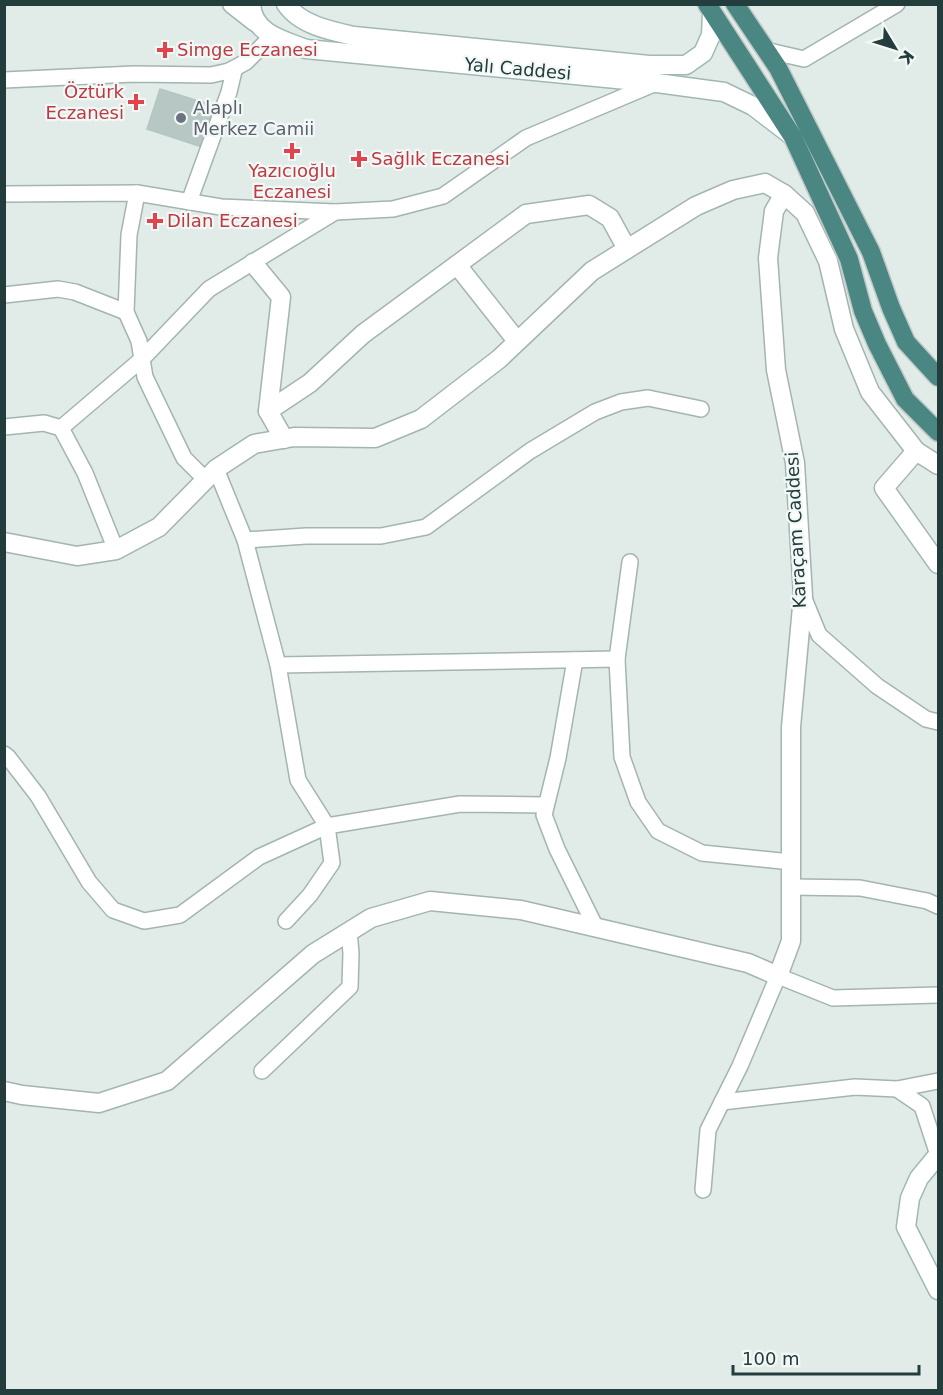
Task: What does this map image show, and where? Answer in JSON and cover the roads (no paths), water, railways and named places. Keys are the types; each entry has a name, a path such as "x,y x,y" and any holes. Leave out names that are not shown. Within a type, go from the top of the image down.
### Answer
{"highway":[{"path":"735,4 778,68 871,252 906,342 939,377"},
{"path":"709,9 793,137 849,259 863,311 877,344 905,399 939,432"}],"street":[{"name":"Yalı Caddesi","path":"232,4 253,13 272,36 306,49 657,83 724,92 753,106 793,137"},
{"path":"765,50 804,59 897,4"},
{"name":"Yalı Caddesi","path":"288,8 309,23 354,36 649,65 686,65 703,54 711,35 709,9"},
{"path":"4,80 134,74 211,75 229,71 246,62 272,36 283,33 289,27 291,19 288,8"},
{"path":"189,201 229,92 234,71 229,71"},
{"path":"4,194 137,193 221,207 335,212 393,209 443,196 526,138 657,83"},
{"path":"4,542 77,556 116,550 159,527 211,475 255,444 294,437 375,438 421,419 499,359 592,271 696,206 733,190 765,183 784,194 805,213 828,261 844,329 870,392 916,451 939,465"},
{"path":"137,193 129,235 126,312 139,341 145,377 184,458 211,475 245,540 278,665 298,780 327,826 332,863 310,896 286,921"},
{"name":"Karaçam Caddesi","path":"778,976 791,941 791,727 803,596 795,463 776,370 768,258 774,211 784,194"},
{"path":"268,411 310,383 363,334 526,214 589,204 610,218 627,249"},
{"path":"61,428 142,360 209,289 335,212"},
{"path":"253,263 281,297 268,411 284,439"},
{"path":"457,265 518,342"},
{"path":"4,295 58,289 75,292 126,312"},
{"path":"245,540 306,536 381,536 426,527 530,451 595,412 621,402 648,398 701,409"},
{"path":"4,427 44,423 61,428 85,473 116,550"},
{"path":"916,451 884,488 939,564"},
{"path":"630,562 617,659 622,757 638,802 658,831 702,853 791,862"},
{"path":"803,596 819,635 877,686 926,719 939,722"},
{"path":"278,665 617,659"},
{"path":"574,660 558,758 544,815 557,849 596,928"},
{"path":"4,754 8,756 38,796 89,882 113,910 144,921 180,915 259,857 327,826 460,804 546,806"},
{"path":"791,887 860,888 927,901 939,906"},
{"path":"4,1091 99,1103 167,1081 313,954 371,918 430,902 521,910 748,963 833,998 939,995"},
{"path":"262,1071 350,987 349,931"},
{"path":"703,1190 708,1130 740,1066 778,976"},
{"path":"722,1102 855,1087 897,1089 939,1081"},
{"path":"897,1089 922,1106 938,1155 919,1178 910,1198 906,1227 939,1290"}],"place":[{"name":"Simge Eczanesi","path":"165,50"},
{"name":"Öztürk Eczanesi","path":"136,102"},
{"name":"Alaplı Merkez Camii","path":"181,118"},
{"name":"Yazıcıoğlu Eczanesi","path":"292,151"},
{"name":"Sağlık Eczanesi","path":"359,159"},
{"name":"Dilan Eczanesi","path":"155,221"}]}
